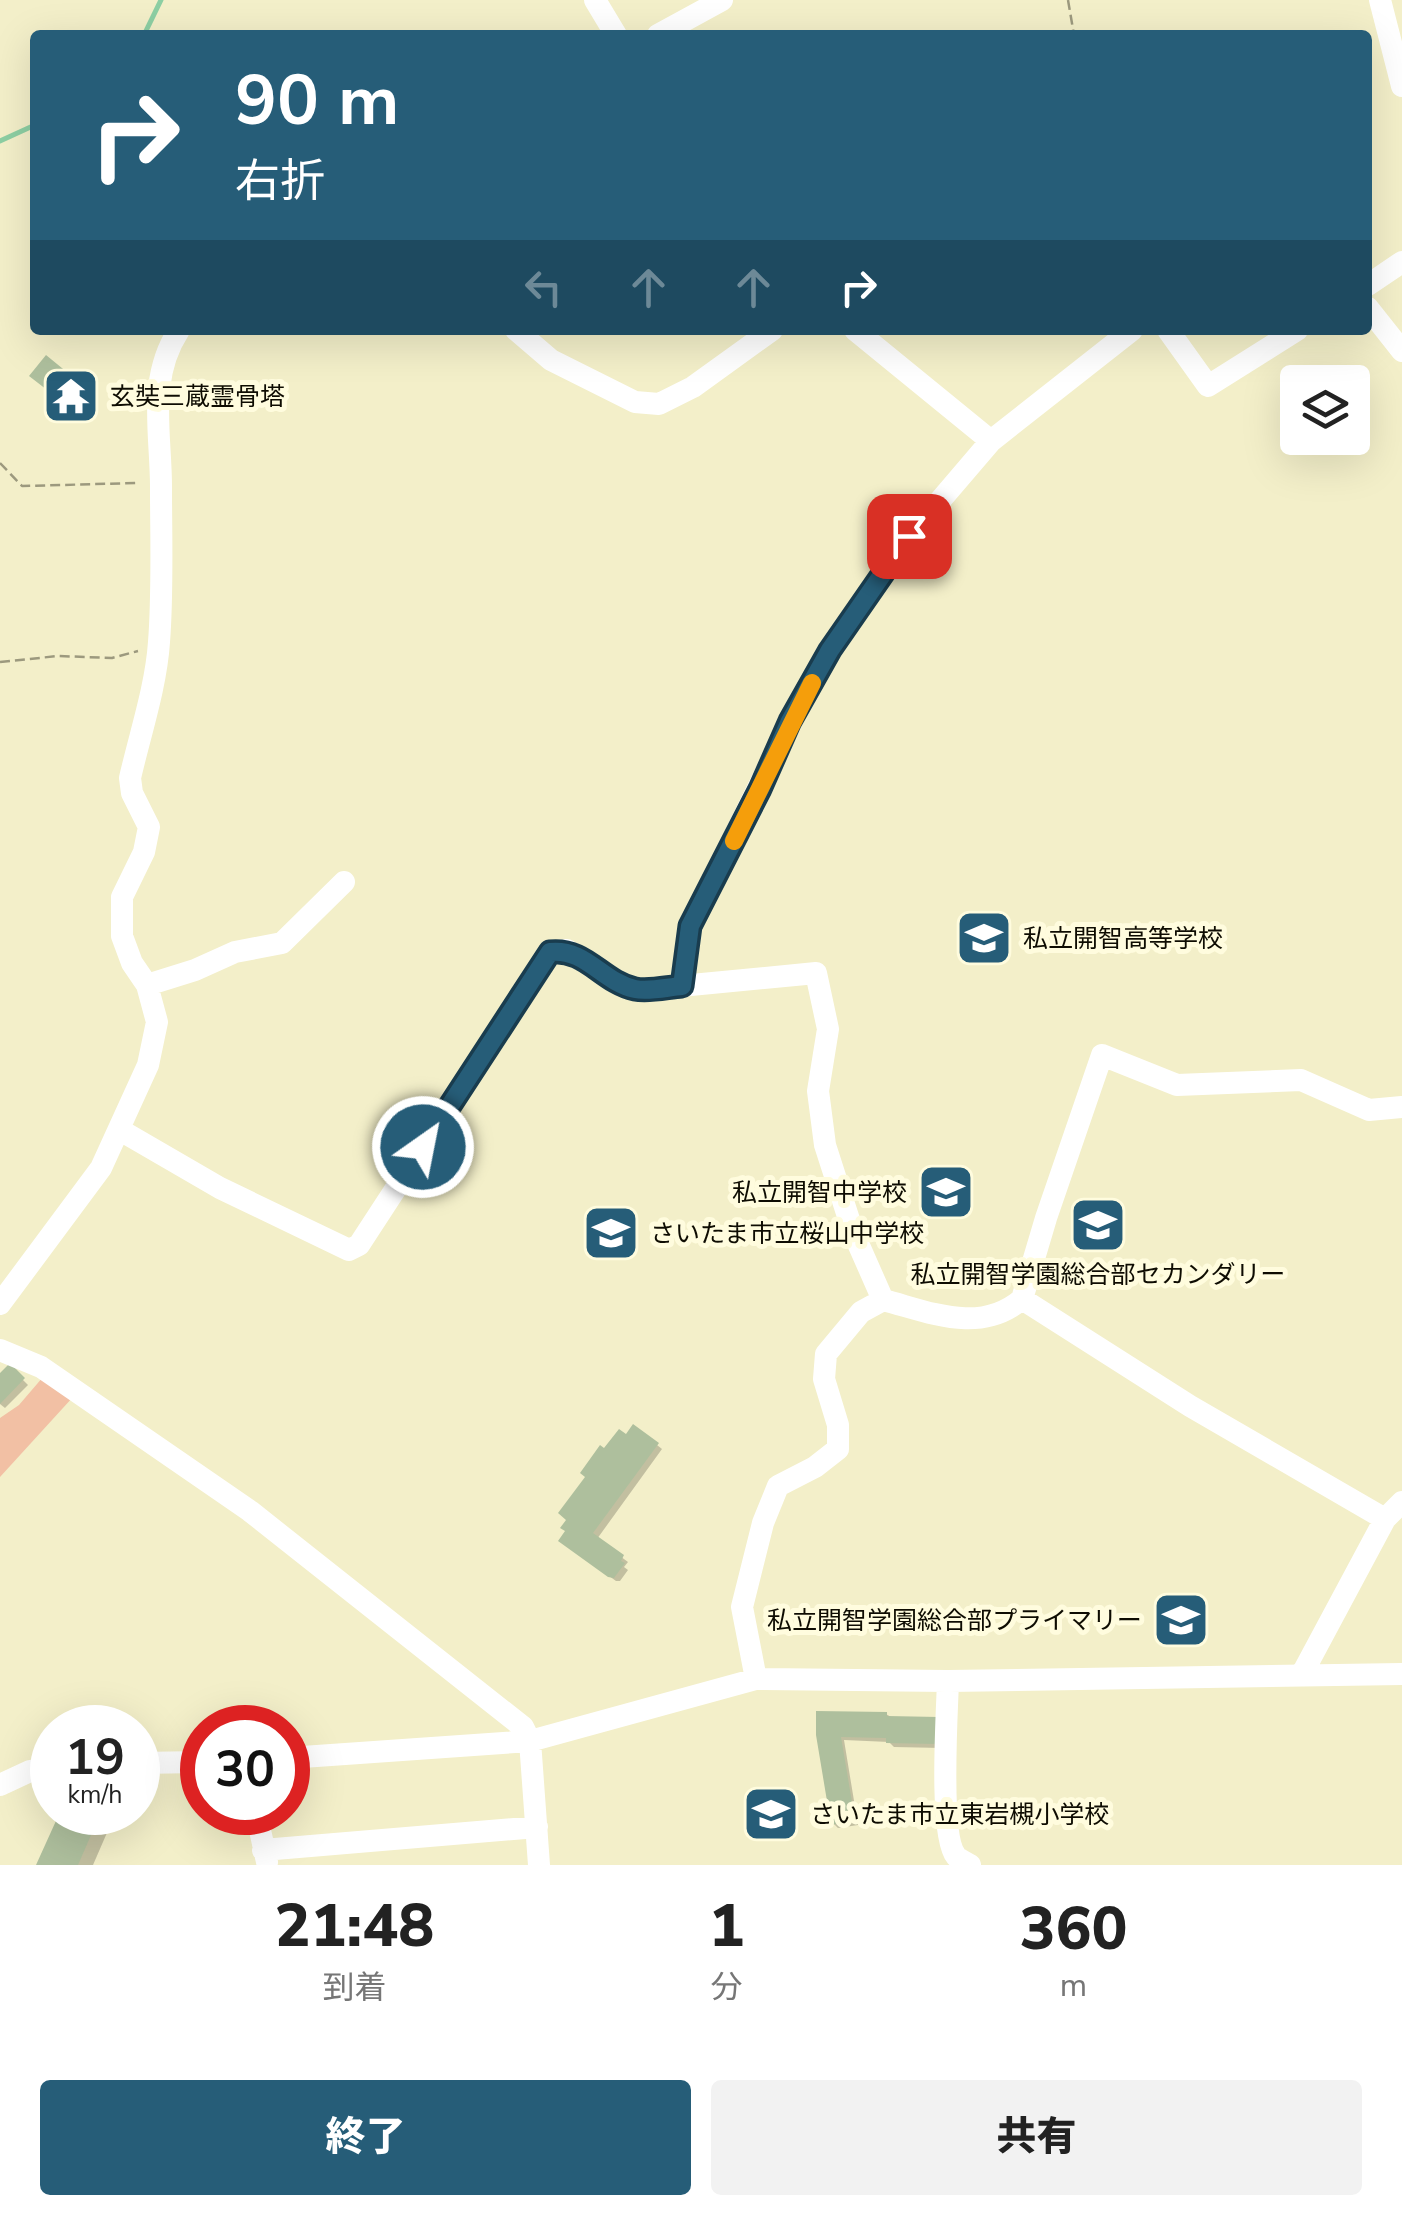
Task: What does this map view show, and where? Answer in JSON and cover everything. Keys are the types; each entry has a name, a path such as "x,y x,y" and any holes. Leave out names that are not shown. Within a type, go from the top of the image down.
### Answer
{"street":[{"path":"595,0 613,30"},
{"path":"692,27 722,0"},
{"path":"1380,0 1402,86"},
{"path":"1372,282 1402,262"},
{"path":"1372,313 1402,351"},
{"path":"0,1304 101,1168 148,1066 158,1022 148,985 132,963 122,936 122,897 144,852 149,827 132,793 130,778 159,645 158,381 168,348 177,335"},
{"path":"522,335 551,360 635,402 659,404 693,387 765,335"},
{"path":"861,335 991,441"},
{"path":"682,986 690,926 790,721 830,650 909,536 991,441 1126,335"},
{"path":"1172,335 1208,386 1289,335"},
{"path":"148,985 234,952 282,943 344,882"},
{"path":"120,1130 220,1188 349,1250 360,1244 550,952 567,950 624,986 639,990 816,973 828,1029 818,1091 825,1146 853,1232 883,1300"},
{"path":"756,1679 742,1607 763,1523 778,1486 814,1468 838,1449 838,1425 824,1379 826,1354 862,1312 883,1300 966,1322 1013,1306 1022,1299 1102,1055 1178,1084 1301,1080 1368,1110 1402,1107"},
{"path":"1022,1299 1190,1406 1385,1519"},
{"path":"0,1350 41,1367 250,1511 523,1727 530,1741 539,1865"},
{"path":"1302,1674 1385,1519 1402,1502"},
{"path":"310,1756 530,1741 756,1679 948,1682 1402,1674"},
{"path":"948,1682 946,1778 950,1840 955,1856 970,1865"},
{"path":"0,1785 30,1771"},
{"path":"266,1858 536,1826"}],"path":[{"path":"1068,0 1073,30"},
{"path":"0,463 22,486 161,482"},
{"path":"0,662 58,656 112,658 159,645"}],"shaded area":[{"path":"43,1377 73,1397 0,1477 0,1418 19,1405"}],"building":[{"path":"46,355 68,373 51,393 29,376"},
{"path":"10,1363 25,1378 0,1404 0,1373"},
{"path":"633,1424 659,1443 593,1533 624,1555 621,1561 625,1563 614,1578 558,1541 566,1520 558,1513 585,1477 580,1473 600,1445 604,1448 619,1429 626,1434"},
{"path":"816,1711 939,1717 938,1744 841,1737 855,1820 831,1825 816,1735"},
{"path":"50,1835 91,1835 78,1865 36,1865"}],"waterway":[{"path":"146,30 161,0"},
{"path":"0,141 30,127"}],"slow traffic":[{"path":"734,841 812,683"}],"place":[{"name":"玄奘三蔵霊骨塔","path":"71,396"},
{"name":"私立開智高等学校","path":"984,938"},
{"name":"私立開智中学校","path":"946,1192"},
{"name":"私立開智学園総合部セカンダリー","path":"1098,1225"},
{"name":"さいたま市立桜山中学校","path":"611,1233"},
{"name":"私立開智学園総合部プライマリー","path":"1181,1620"},
{"name":"さいたま市立東岩槻小学校","path":"771,1814"}],"route":[{"path":"423,1147 550,952 567,950 624,986 639,990 682,986 690,926 790,721 830,650 909,536"}]}
